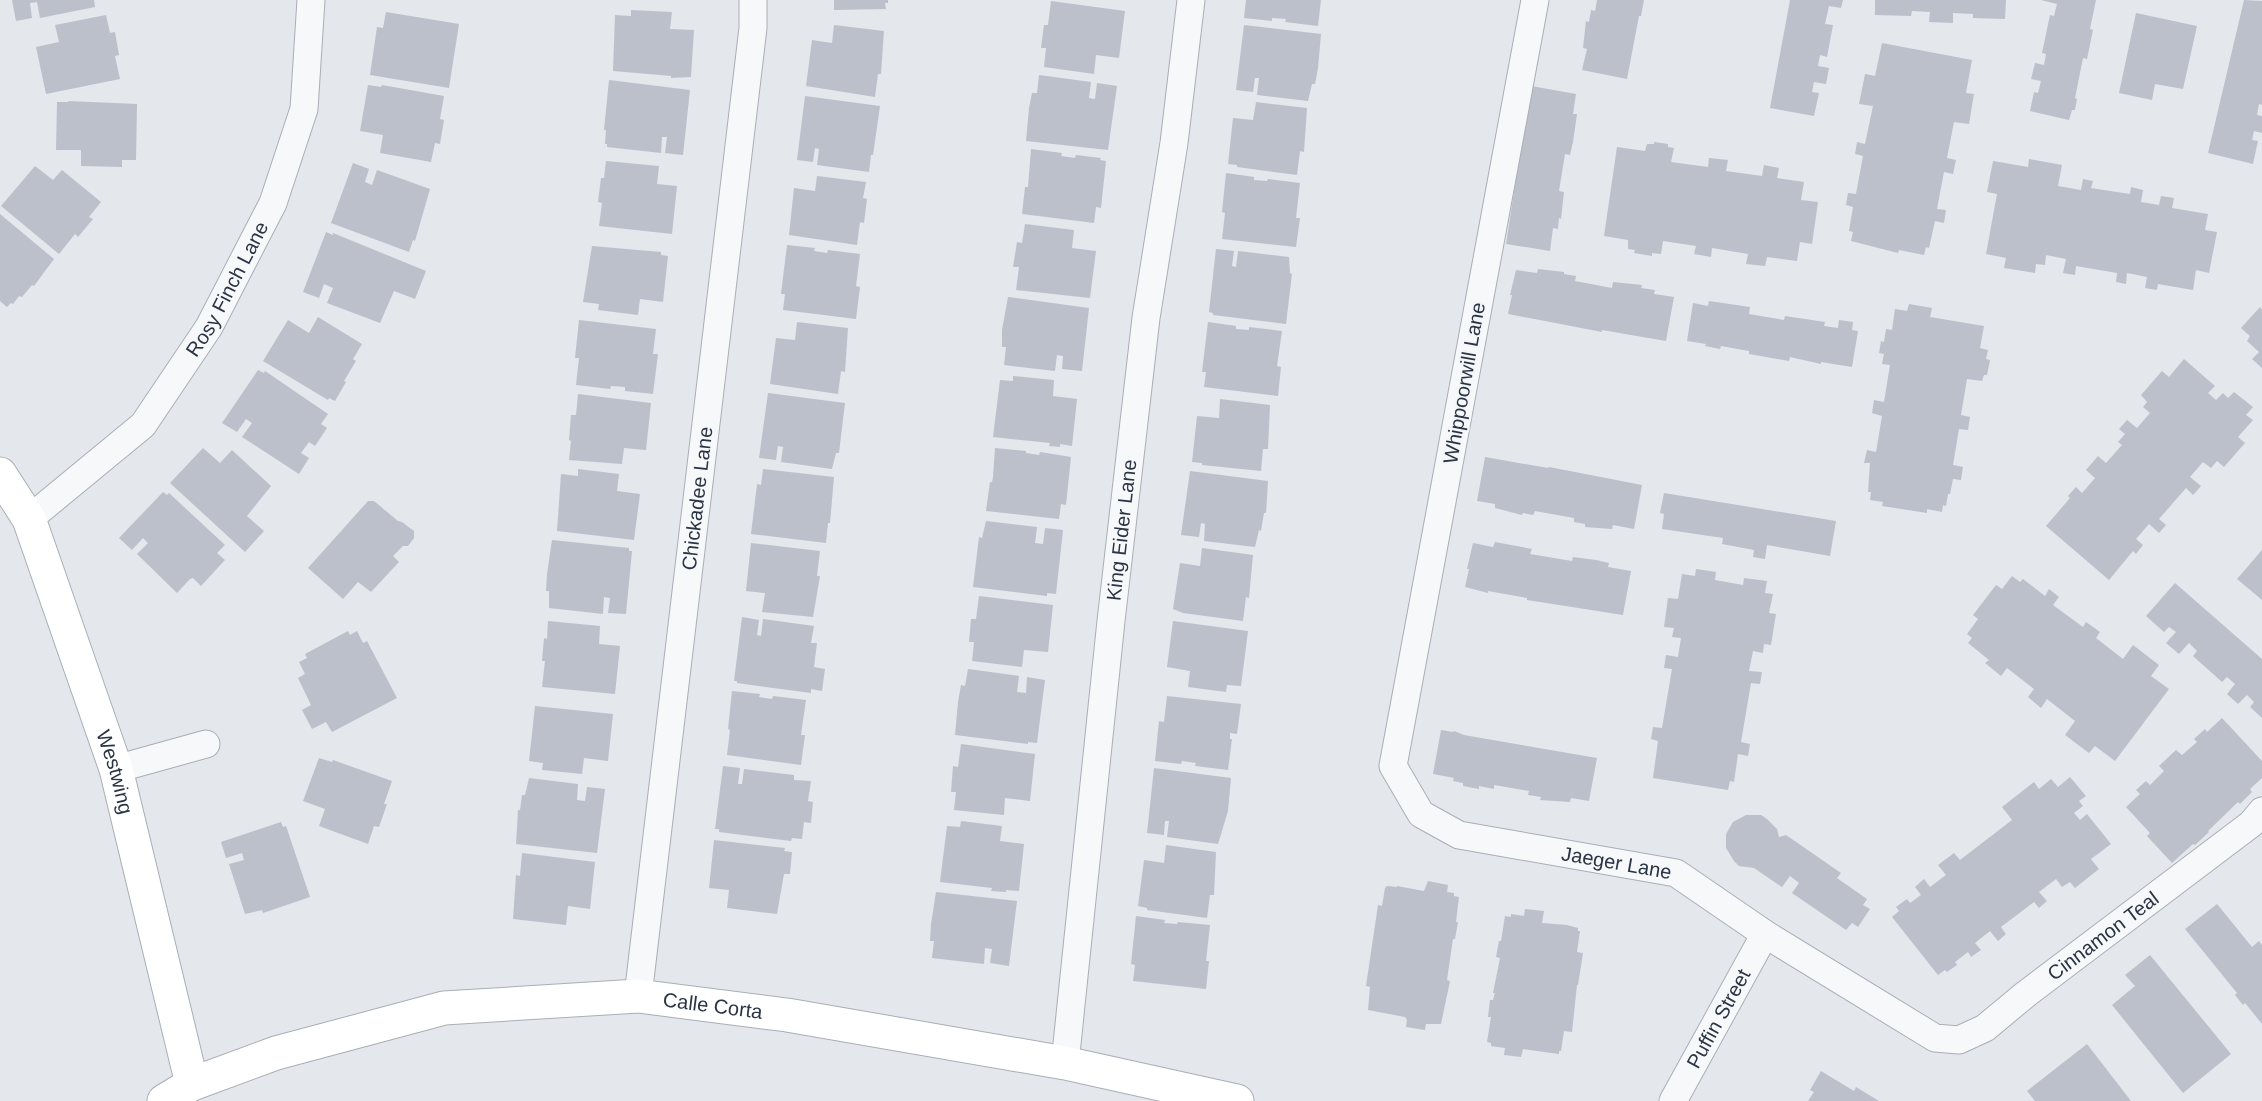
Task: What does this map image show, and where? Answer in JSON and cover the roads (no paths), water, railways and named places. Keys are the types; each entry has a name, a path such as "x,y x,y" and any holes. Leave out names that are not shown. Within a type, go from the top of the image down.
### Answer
{"street":[{"name":"Rosy Finch Lane","path":"30,519 143,425 209,327 273,203 304,109 310,0"},
{"name":"Chickadee Lane","path":"638,996 734,200 753,28 753,0"},
{"name":"King Eider Lane","path":"1065,1063 1111,621 1146,318 1174,143 1191,0"},
{"name":"Whippoorwill Lane","path":"1393,766 1535,0"},
{"name":"Westwing","path":"0,474 30,519 116,769 192,1084"},
{"path":"116,769 206,744"},
{"name":"Jaeger Lane","path":"1393,766 1421,814 1459,835 1676,873 1765,934 1935,1038"},
{"name":"Cinnamon Teal","path":"1935,1038 1959,1040 1985,1028 2026,994 2251,824 2262,811"},
{"name":"Puffin Street","path":"1673,1101 1765,934"},
{"name":"Calle Corta","path":"164,1101 192,1084 276,1053 444,1008 638,996 787,1016 1065,1063 1237,1101"}]}
